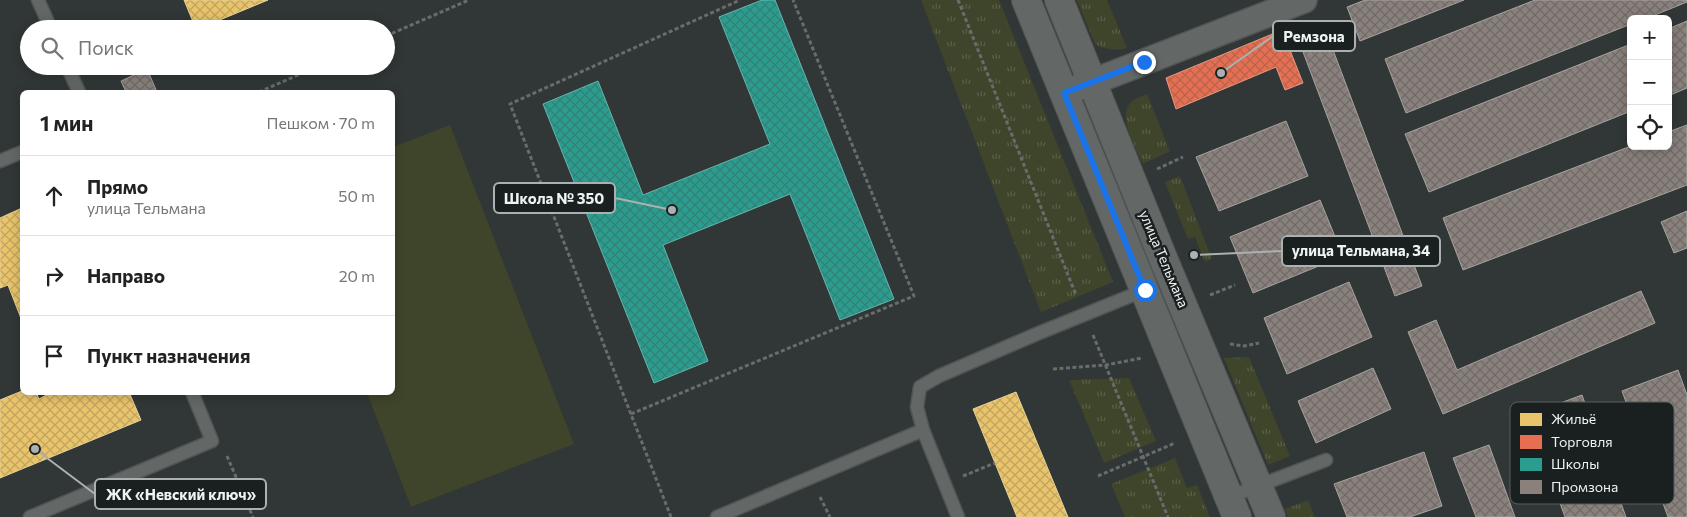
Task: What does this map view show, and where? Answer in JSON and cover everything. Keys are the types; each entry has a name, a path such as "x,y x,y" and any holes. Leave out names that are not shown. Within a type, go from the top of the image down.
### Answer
{"street":[{"name":"улица Тельмана","path":"1026,0 1233,507"},
{"name":"улица Тельмана","path":"1058,0 1271,517"},
{"path":"1064,93 1278,5 1304,0"}],"lane":[{"path":"38,0 47,20"},
{"path":"71,75 78,90"},
{"path":"0,160 20,153"},
{"path":"958,517 923,430 917,408 920,387 939,376 1145,290"},
{"path":"30,517 212,441 193,395"},
{"path":"717,517 923,430"},
{"path":"1233,507 1258,485 1326,460"}],"path":[{"path":"395,32 469,0"},
{"path":"671,517 510,104 740,0"},
{"path":"631,414 914,296 793,0"},
{"path":"958,0 1084,315 1168,517"},
{"path":"264,90 298,75"},
{"path":"1203,298 1235,285"},
{"path":"1053,369 1138,359"},
{"path":"212,441 227,455 253,517"},
{"path":"1098,476 1176,443"},
{"path":"945,484 995,463"}],"green space":[{"path":"921,0 999,0 1113,282 1041,312"},
{"path":"1077,0 1107,0 1127,48 1103,48 1095,44"},
{"path":"1147,94 1170,151 1143,164 1132,141 1126,115 1132,101"},
{"path":"450,125 574,444 411,507 368,395 395,395 395,146"},
{"path":"1180,176 1212,259 1205,262 1195,237 1188,239 1165,182"},
{"path":"1249,357 1290,456 1268,465 1224,358"},
{"path":"1129,378 1156,441 1104,463 1069,380"},
{"path":"1175,458 1187,488 1197,485 1210,517 1125,517 1111,484"},
{"path":"1308,500 1315,517 1288,517 1285,509"}],"building: Жильё":[{"path":"184,0 268,0 220,20 192,20"},
{"path":"20,209 20,316 8,285 0,288 0,218"},
{"path":"20,392 20,395 37,395 39,399 46,395 130,395 141,420 0,478 0,400"},
{"path":"1016,392 1068,517 1017,517 973,409"}],"building: Торговля":[{"path":"1282,30 1303,83 1285,90 1276,67 1176,109 1166,78"}],"building: Школы":[{"path":"762,0 775,0 894,299 840,320 790,194 663,245 708,361 654,383 543,104 598,81 643,195 770,144 719,17"}],"building: Промзона":[{"path":"1365,0 1464,0 1360,41 1347,7"},
{"path":"1535,0 1687,0 1687,2 1655,15 1627,15 1627,26 1406,113 1385,59"},
{"path":"1687,21 1687,88 1672,94 1672,60 1672,27"},
{"path":"1324,26 1422,286 1395,296 1297,36"},
{"path":"1627,46 1627,113 1429,192 1405,134"},
{"path":"134,75 150,75 156,90 125,90 121,81"},
{"path":"1286,121 1308,176 1219,211 1196,157"},
{"path":"1687,125 1687,185 1463,270 1443,218 1627,148 1627,150 1672,150 1672,131"},
{"path":"1320,200 1343,256 1253,293 1230,237"},
{"path":"1687,211 1687,248 1674,253 1661,222"},
{"path":"1349,282 1372,337 1287,374 1264,318"},
{"path":"1641,291 1655,323 1443,414 1408,332 1436,320 1457,370"},
{"path":"1373,368 1391,409 1316,443 1298,401"},
{"path":"1678,370 1687,395 1687,517 1668,517 1663,504 1674,504 1674,402 1626,402 1622,391"},
{"path":"1582,395 1585,402 1563,402"},
{"path":"1489,445 1515,517 1476,517 1453,458"},
{"path":"1424,452 1442,506 1410,517 1347,517 1334,484"},
{"path":"1560,504 1621,504 1626,517 1565,517"}],"place":[{"name":"Ремзона","path":"1221,73"},
{"name":"Школа № 350","path":"672,210"},
{"name":"улица Тельмана, 34","path":"1194,255"},
{"name":"ЖК «Невский ключ»","path":"35,449"}],"route":[{"path":"1144,62 1064,93 1145,290"}]}
